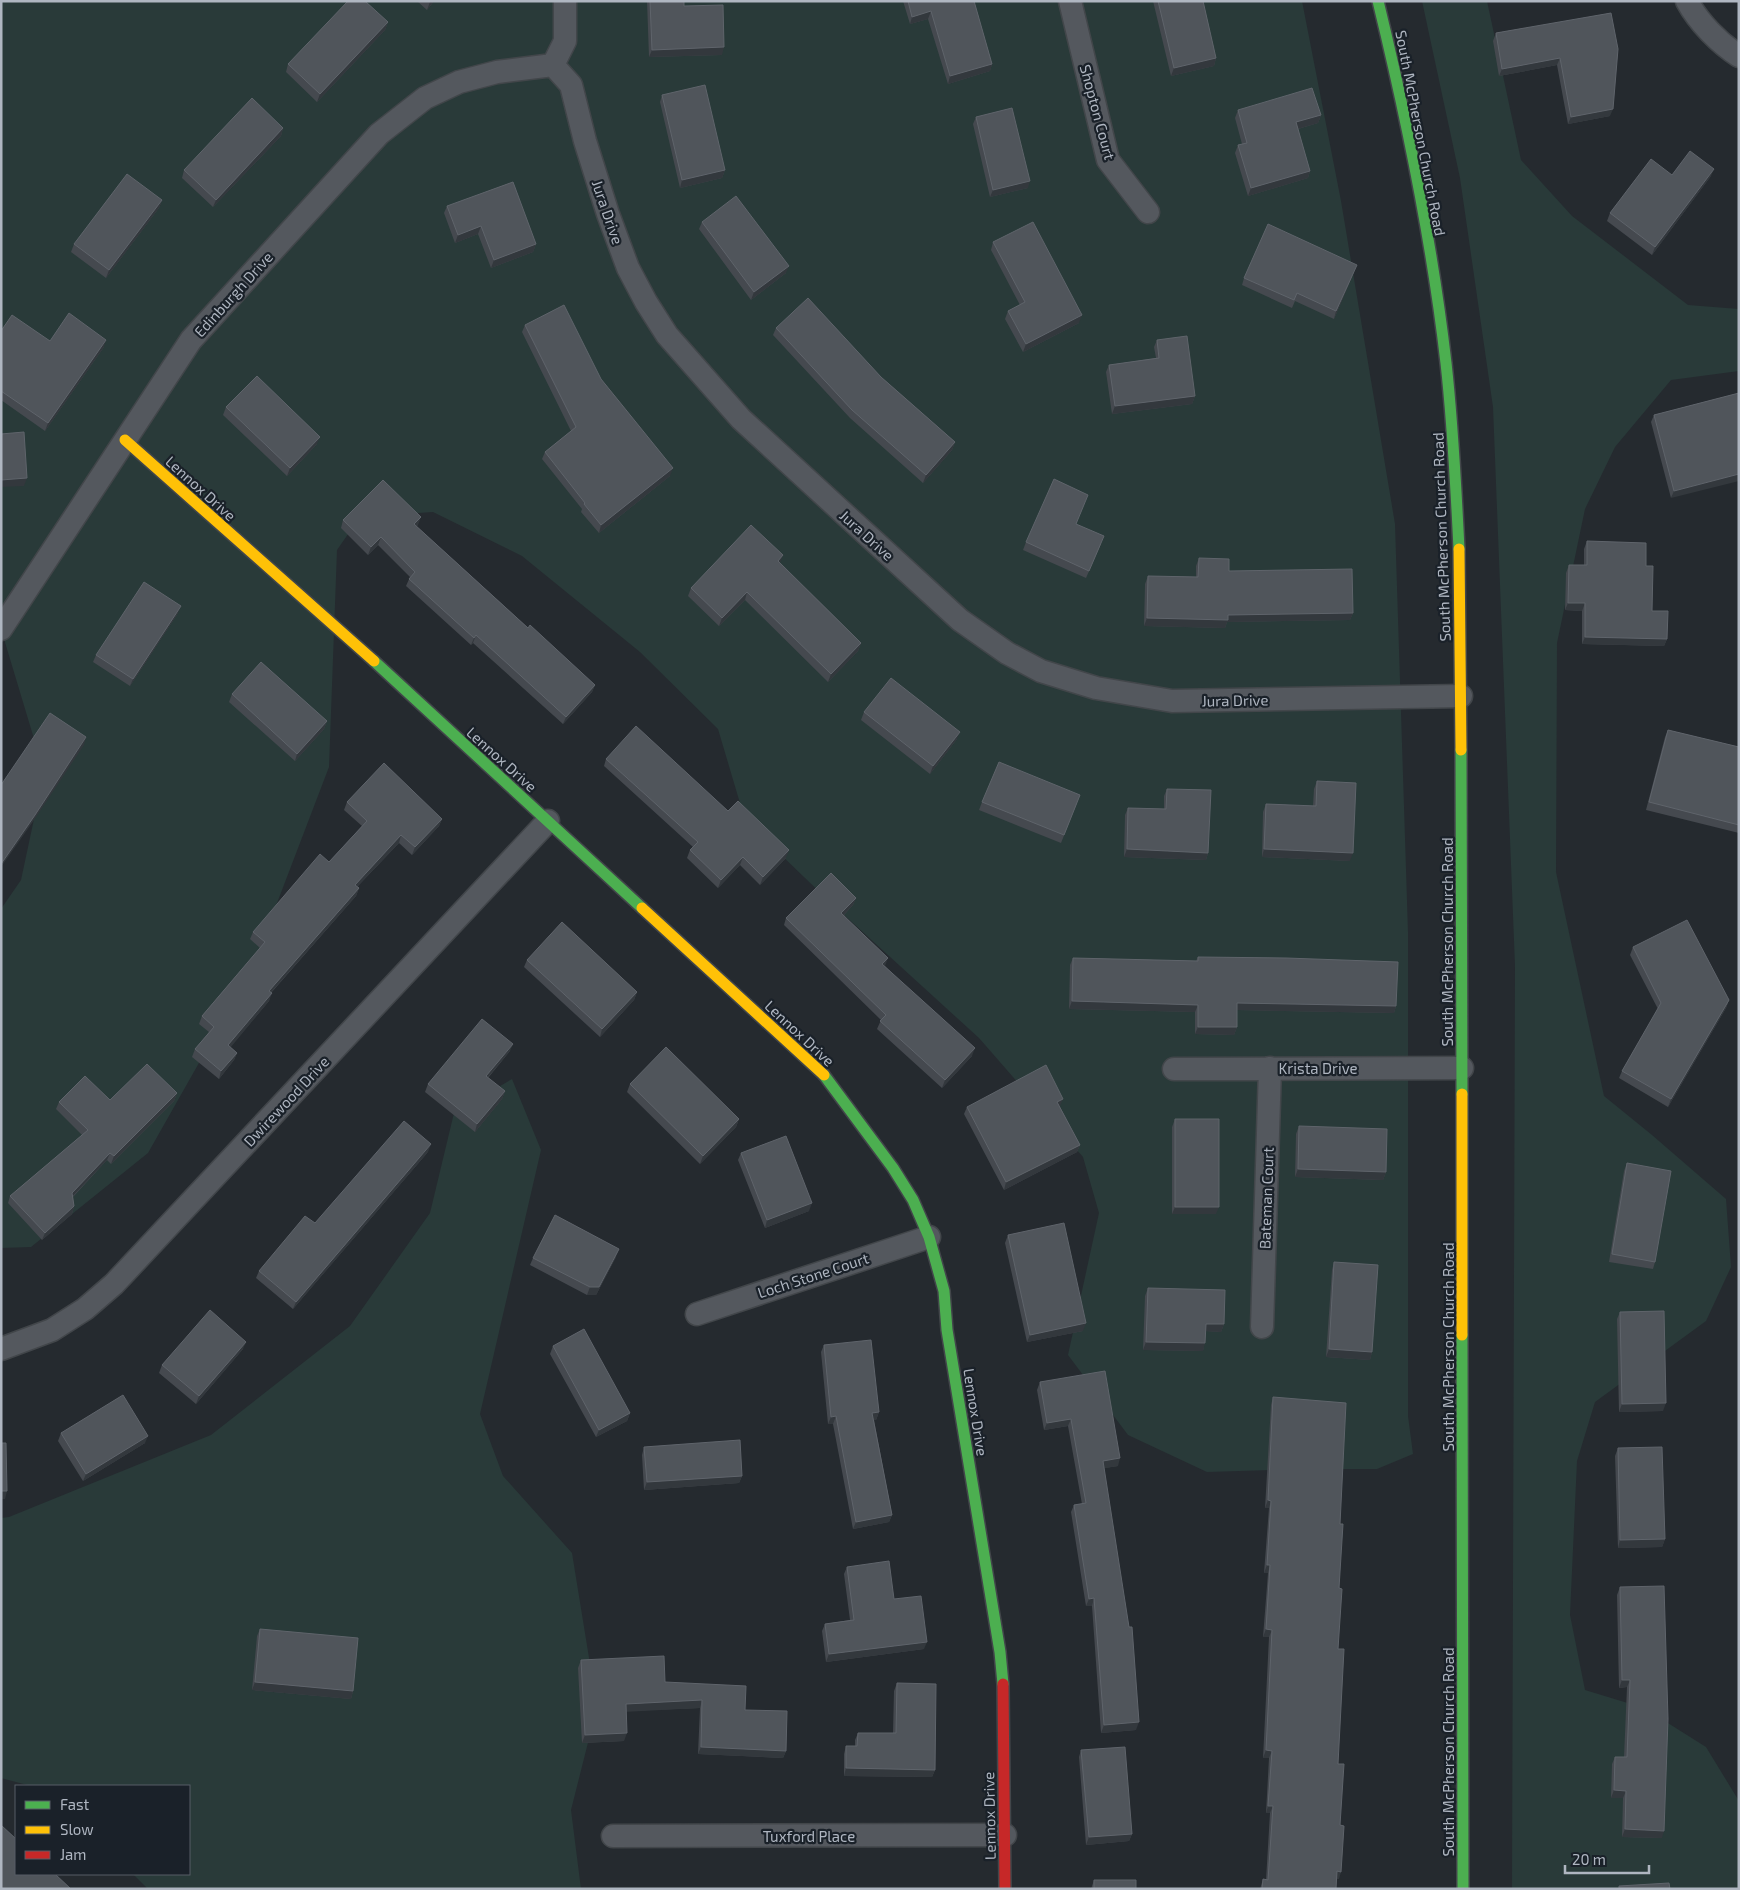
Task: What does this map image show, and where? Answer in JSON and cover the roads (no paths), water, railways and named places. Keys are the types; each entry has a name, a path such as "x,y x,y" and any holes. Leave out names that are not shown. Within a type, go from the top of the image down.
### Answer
{"main road":[{"name":"South McPherson Church Road","path":"1378,1 1421,199 1442,332 1454,446 1460,562 1463,1889"},
{"name":"Lennox Drive","path":"126,440 360,648 823,1074 893,1168 914,1200 929,1237 944,1292 947,1330 1000,1652 1003,1690 1005,1889"}],"street":[{"path":"553,65 565,41 565,1"},
{"name":"Shopton Court","path":"1070,1 1108,160 1148,212"},
{"path":"1687,1 1701,22 1728,49 1739,56"},
{"name":"Edinburgh Drive","path":"1,629 191,340 380,134 425,98 459,82 496,72 553,65"},
{"name":"Jura Drive","path":"553,65 571,85 585,141 608,214 628,268 666,334 741,419 960,620 1007,653 1041,671 1096,688 1172,701 1461,696"},
{"name":"Dwirewood Drive","path":"1,1349 52,1330 85,1309 114,1284 548,821"},
{"name":"Bateman Court","path":"1262,1327 1270,1068"},
{"name":"Krista Drive","path":"1174,1069 1462,1068"},
{"name":"Loch Stone Court","path":"697,1314 929,1237"},
{"name":"Tuxford Place","path":"613,1836 1005,1835"}]}
